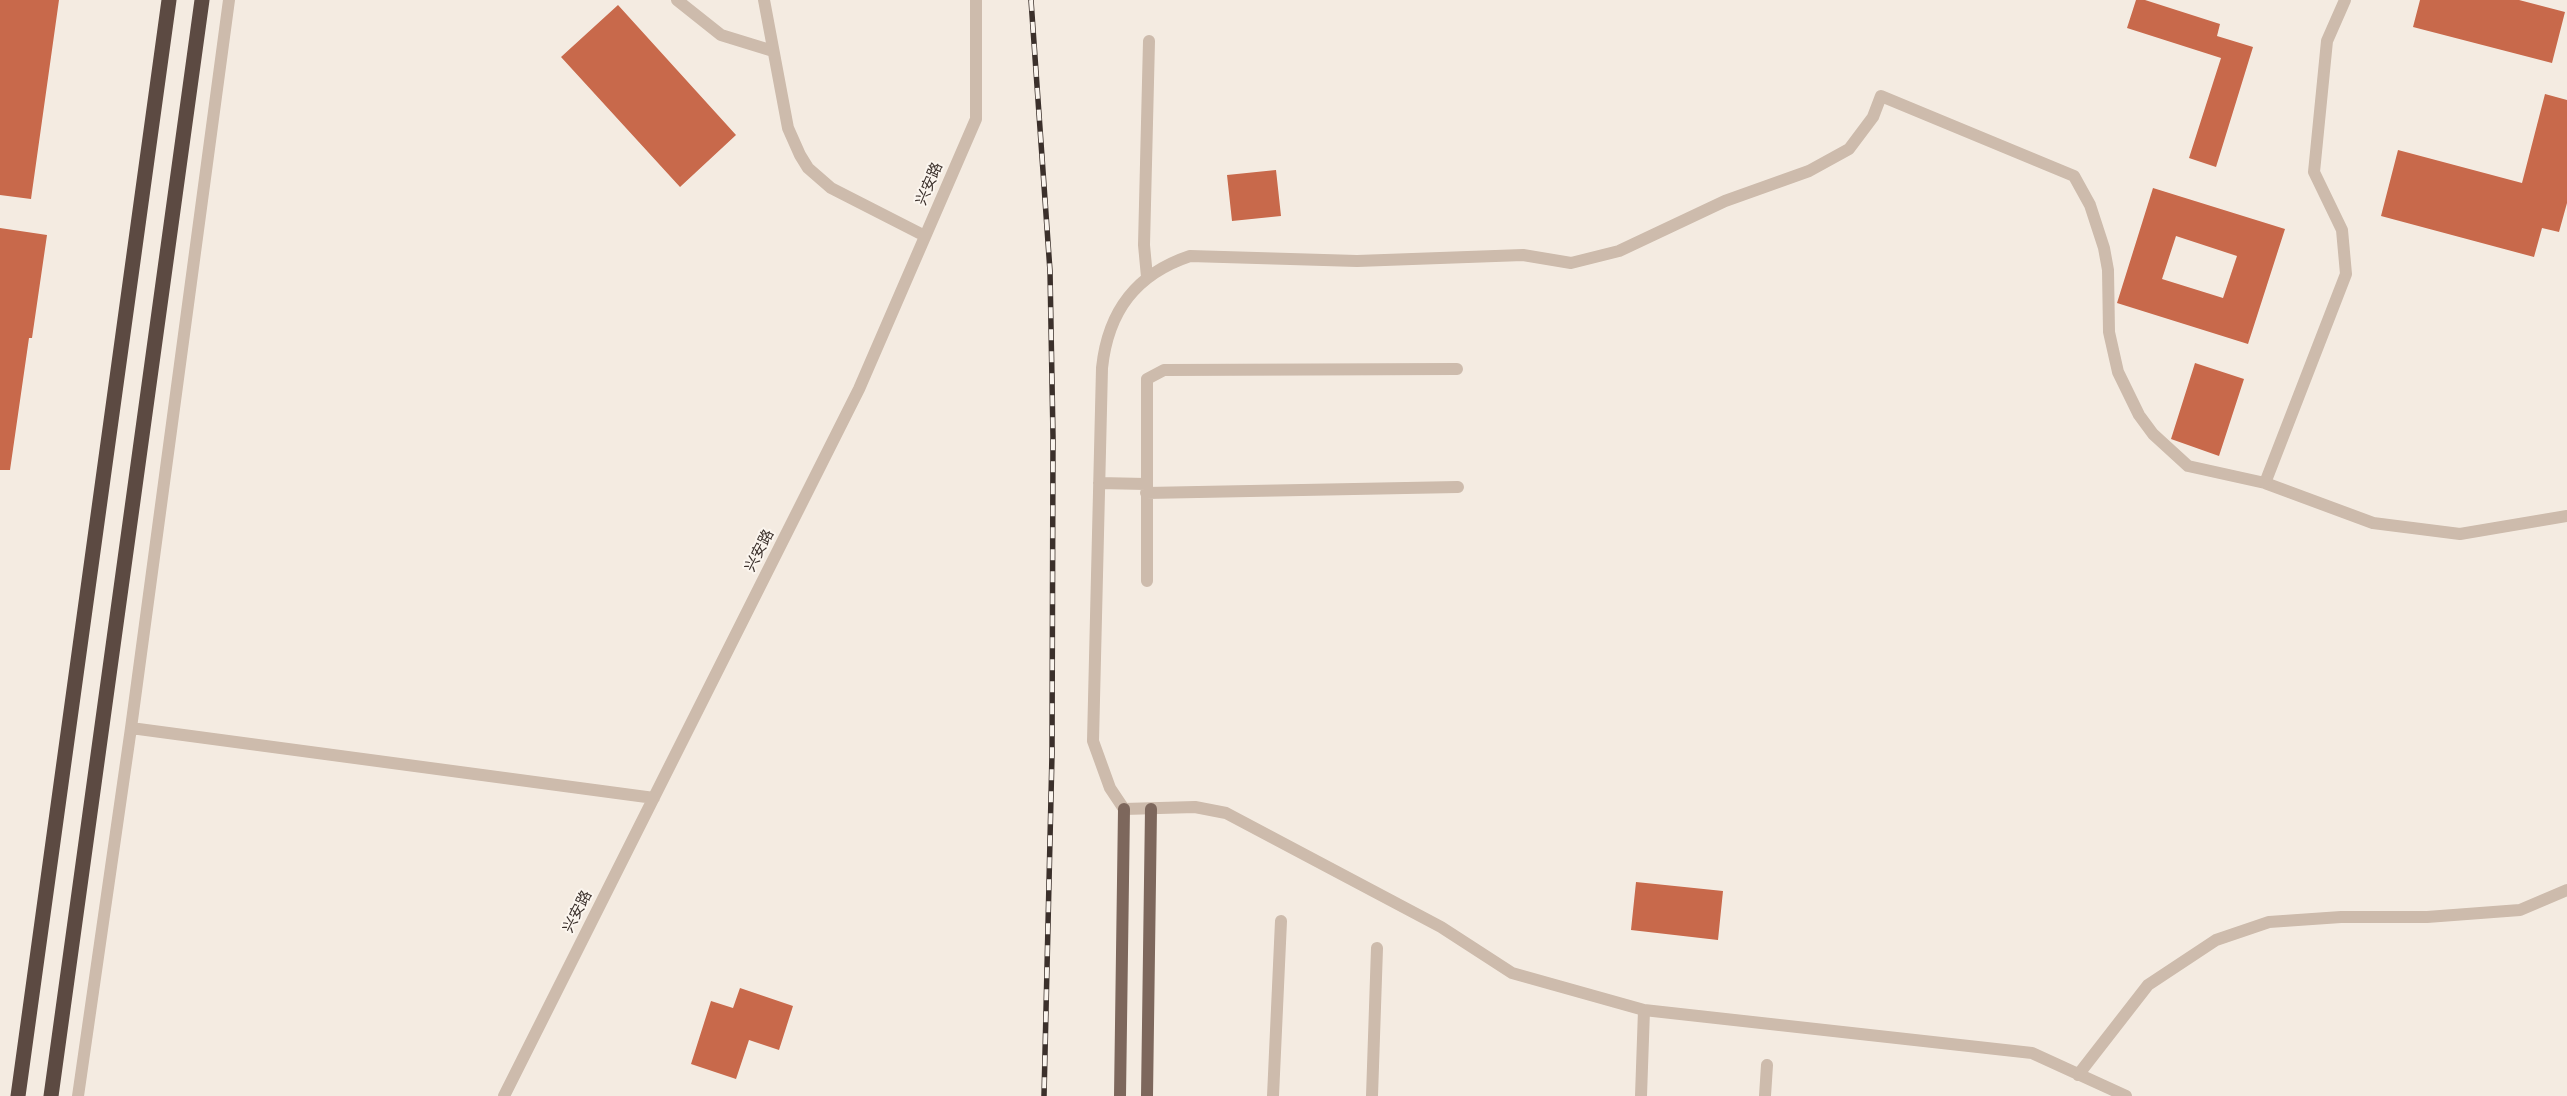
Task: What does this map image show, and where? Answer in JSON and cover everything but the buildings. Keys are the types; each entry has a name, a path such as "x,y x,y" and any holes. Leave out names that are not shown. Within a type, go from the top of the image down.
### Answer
{"highway":[{"path":"18,1096 169,0"},
{"path":"51,1096 202,0"}],"main road":[{"path":"1120,1096 1124,809"},
{"path":"1147,1096 1151,809"}],"street":[{"path":"78,1096 131,728 229,0"},
{"path":"677,0 720,35 773,51"},
{"path":"764,0 788,128 793,142 808,168 832,188 925,236"},
{"name":"兴安路","path":"504,1096 859,389 976,119 976,0"},
{"path":"2264,483 2346,274 2342,230 2314,172 2326,41 2345,0"},
{"path":"1147,277 1144,236 1149,41"},
{"path":"2126,1096 2112,1094 2032,1053 1644,1010 1512,973 1442,927 1226,813 1195,807 1124,809 1110,788 1093,741 1104,350 1114,317 1123,302 1147,277 1175,261 1190,256 1357,261 1523,255 1571,263 1619,251 1726,201 1809,171 1849,149 1873,117 1881,96 2074,176 2090,205 2100,234 2108,270 2108,315 2112,348 2118,372 2139,414 2170,451 2188,466 2264,483 2373,523 2460,534 2567,516"},
{"path":"1148,581 1146,488 1147,378 1164,370 1457,369"},
{"path":"1099,483 1146,488 1458,487"},
{"path":"131,728 654,798"},
{"path":"2078,1075 2148,985 2216,940 2269,922 2341,917 2427,917 2520,910 2567,890"},
{"path":"1273,1096 1281,921"},
{"path":"1372,1096 1377,948"},
{"path":"1641,1096 1644,1010"},
{"path":"1765,1096 1767,1065"}],"railway":[{"path":"1031,0 1050,271 1053,437 1052,754 1044,1096"}]}
